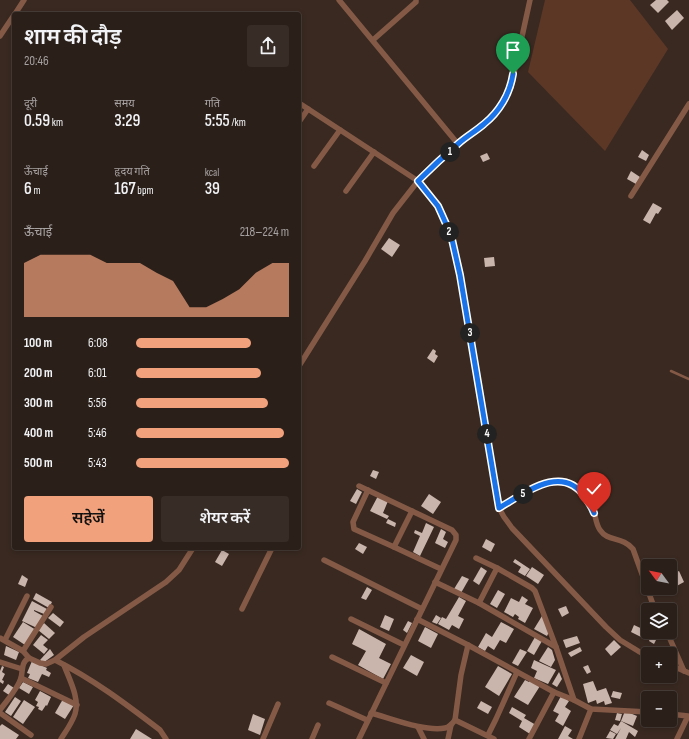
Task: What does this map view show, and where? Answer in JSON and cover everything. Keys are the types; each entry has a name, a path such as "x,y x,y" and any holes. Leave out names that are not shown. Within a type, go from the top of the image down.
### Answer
{"street":[{"path":"16,12 24,0"},
{"path":"339,0 458,144"},
{"path":"373,40 416,2 416,0"},
{"path":"301,363 366,261 393,214 418,181 458,144 484,124 506,97 511,87 530,0"},
{"path":"0,36 12,18"},
{"path":"301,104 418,181 438,206 451,235 460,275 499,508 512,528 606,627 620,640 641,653"},
{"path":"631,196 689,104"},
{"path":"301,119 308,108"},
{"path":"314,166 340,130"},
{"path":"346,191 374,152"},
{"path":"499,508 538,485 556,481 569,482 582,493 592,508 598,526 604,535 627,542 633,549 652,603"},
{"path":"359,486 452,530 456,535 456,540 359,739"},
{"path":"368,490 354,522 354,529 441,569"},
{"path":"394,548 412,511"},
{"path":"27,596 2,639 23,650 29,658 46,664 55,660 84,637 166,582 179,570 192,550"},
{"path":"242,609 271,550"},
{"path":"476,558 497,568 535,591 574,700"},
{"path":"324,560 422,609"},
{"path":"479,603 497,568"},
{"path":"435,582 479,603 556,647"},
{"path":"23,650 51,607"},
{"path":"351,619 404,646"},
{"path":"417,619 554,692 591,709 641,712"},
{"path":"670,639 687,672"},
{"path":"371,713 418,727 446,728 451,725 455,720 461,675 468,645"},
{"path":"332,657 386,683"},
{"path":"29,658 23,663 21,678 0,712 31,735"},
{"path":"55,660 81,673 110,693 160,730 166,739"},
{"path":"0,662 22,668"},
{"path":"61,739 73,719 77,705 76,697 64,665"},
{"path":"677,668 687,672"},
{"path":"488,735 517,672"},
{"path":"21,678 77,705"},
{"path":"528,739 554,692"},
{"path":"329,703 367,720"},
{"path":"263,739 278,704"},
{"path":"579,739 591,709"},
{"path":"677,715 689,716 677,739"},
{"path":"455,720 494,739"},
{"path":"312,739 318,725"},
{"path":"448,739 451,725"},
{"path":"418,727 424,739"}],"lane":[{"path":"671,371 689,379"}],"shaded area":[{"path":"545,0 630,0 668,49 605,151 528,72"}],"building":[{"path":"656,0 667,0 669,2 658,13 650,5"},
{"path":"677,10 684,18 672,30 665,21"},
{"path":"642,150 649,155 646,161 638,157"},
{"path":"487,153 490,159 483,162 480,156"},
{"path":"631,171 640,177 636,184 627,179"},
{"path":"653,203 662,208 658,214 656,213 650,224 643,220"},
{"path":"389,238 400,245 392,257 381,249"},
{"path":"494,257 495,266 485,267 484,258"},
{"path":"433,349 436,351 435,354 438,356 434,363 427,358"},
{"path":"373,470 379,472 376,479 370,476"},
{"path":"357,489 362,492 356,504 350,501"},
{"path":"429,494 441,502 433,514 421,506"},
{"path":"378,496 388,501 383,513 389,516 387,519 370,511"},
{"path":"388,519 396,523 395,527 386,523"},
{"path":"426,523 434,527 420,556 413,552 420,536 414,533 415,530 422,533"},
{"path":"441,529 446,532 443,539 448,542 445,548 435,543"},
{"path":"486,539 495,544 491,552 482,547"},
{"path":"359,543 367,547 363,554 355,549"},
{"path":"222,550 229,554 222,566 215,562"},
{"path":"515,559 530,569 525,576 518,572 521,567 513,562"},
{"path":"481,567 487,571 479,585 473,581"},
{"path":"532,567 544,575 538,584 526,576"},
{"path":"679,571 684,582 677,586 677,572"},
{"path":"22,575 28,579 25,587 18,584"},
{"path":"462,576 469,579 461,593 454,589"},
{"path":"367,587 372,590 366,600 361,598"},
{"path":"498,590 505,594 497,608 490,604"},
{"path":"36,593 52,602 49,608 33,599"},
{"path":"522,596 528,600 525,604 533,608 525,623 518,619 519,617 515,614 513,617 504,612 511,598 519,602"},
{"path":"459,597 466,601 458,616 464,619 459,629 452,625 449,630 438,624 442,617 446,619"},
{"path":"32,601 47,609 44,614 34,610 43,616 37,628 22,621"},
{"path":"566,606 569,613 562,617 558,609"},
{"path":"53,613 64,622 60,627 48,618"},
{"path":"385,615 394,619 389,631 380,627"},
{"path":"436,615 441,618 437,624 432,622"},
{"path":"542,616 549,632 547,636 534,629"},
{"path":"408,621 412,623 407,633 403,630"},
{"path":"23,622 36,630 25,645 13,637"},
{"path":"501,622 514,629 506,643 500,640 494,650 488,646 485,651 478,647 486,633 492,637"},
{"path":"44,623 55,633 49,639 38,630"},
{"path":"634,625 641,628 641,637 631,632"},
{"path":"425,627 438,634 431,648 418,641"},
{"path":"359,629 386,644 379,658 391,664 383,679 358,665 366,651 352,644"},
{"path":"41,635 48,640 43,645 48,649 44,654 33,645"},
{"path":"577,636 580,643 566,648 563,640"},
{"path":"535,637 542,641 534,655 527,651"},
{"path":"650,639 656,639 654,644 649,641"},
{"path":"614,640 621,647 611,656 605,649"},
{"path":"6,646 19,652 16,660 4,655"},
{"path":"548,647 552,650 555,660 551,667 539,661"},
{"path":"580,647 582,651 571,657 568,653"},
{"path":"50,649 54,655 43,663 40,660"},
{"path":"520,649 527,652 518,666 512,663"},
{"path":"411,655 424,662 417,676 403,668"},
{"path":"534,660 556,670 548,684 534,678 537,671 531,668"},
{"path":"32,661 47,668 46,670 51,673 49,677 42,674 38,682 28,678 30,674 27,673"},
{"path":"588,665 591,672 587,674 583,667"},
{"path":"2,666 4,667 2,672 5,674 2,680 4,681 3,684 0,682 0,671"},
{"path":"498,666 512,674 499,696 485,687"},
{"path":"559,672 562,679 557,687 552,684"},
{"path":"525,680 529,682 530,680 540,686 528,705 514,697"},
{"path":"593,681 597,691 606,688 612,703 605,705 604,701 597,704 596,700 588,703 583,684"},
{"path":"23,682 33,687 29,694 19,688"},
{"path":"8,684 14,688 9,695 3,691"},
{"path":"40,691 51,697 47,706 46,705 42,711 36,706 38,702 35,700"},
{"path":"613,691 622,693 620,699 611,697"},
{"path":"561,696 569,701 565,707 571,711 563,726 555,721 559,714 553,711"},
{"path":"15,697 21,701 11,716 5,712"},
{"path":"63,699 74,705 65,719 55,713"},
{"path":"24,700 35,707 23,724 13,717"},
{"path":"481,701 492,707 488,714 477,708"},
{"path":"512,707 526,715 524,718 536,725 530,734 519,727 522,721 509,713"},
{"path":"625,711 637,716 633,726 621,721"},
{"path":"617,713 622,714 620,721 615,720"},
{"path":"253,714 265,719 260,735 248,730"},
{"path":"621,721 638,731 635,737 629,732 626,739 615,739 621,728 617,734 610,730 614,724 618,726"},
{"path":"2,724 19,735 16,739 0,739 0,726"},
{"path":"565,726 572,730 568,736 573,739 558,739"},
{"path":"136,729 152,739 130,739"},
{"path":"610,731 616,734 613,739 606,738"}],"route":[{"path":"513,74 511,87 500,107 493,115 458,144 418,181 438,206 451,235 460,275 499,508 538,485 556,481 569,482 576,487 582,493 594,513"}]}
